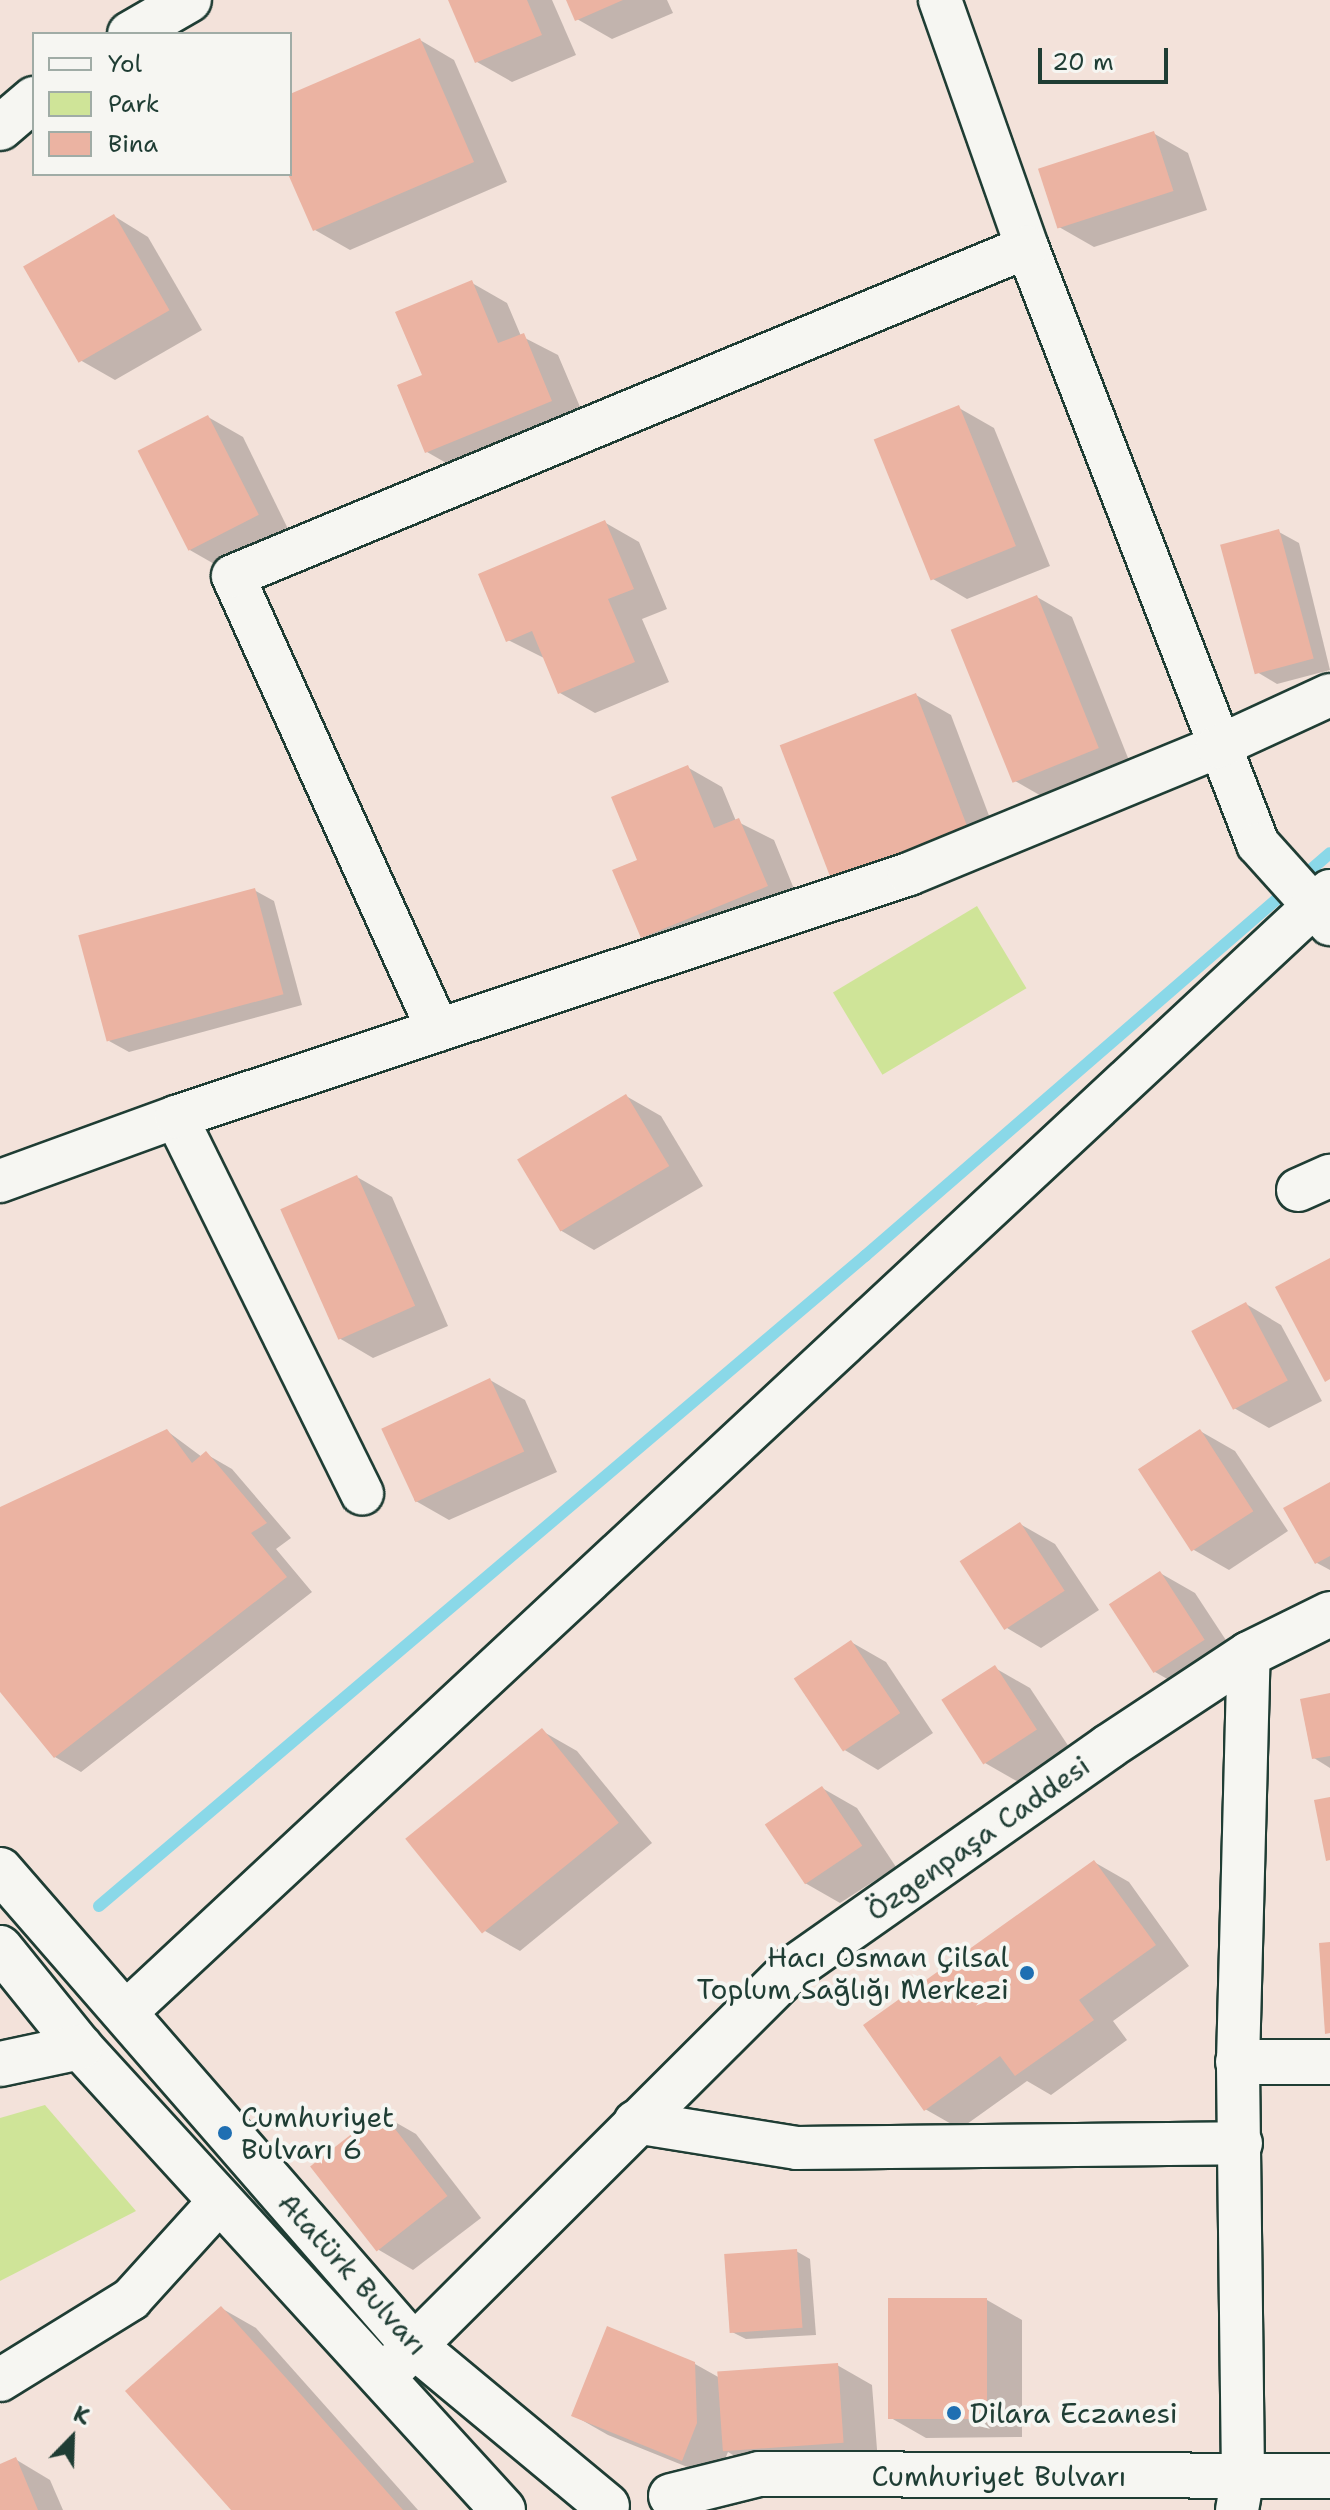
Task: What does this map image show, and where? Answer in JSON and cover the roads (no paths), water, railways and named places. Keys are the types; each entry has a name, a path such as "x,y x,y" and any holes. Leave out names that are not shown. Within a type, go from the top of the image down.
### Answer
{"main road":[{"path":"0,128 32,101"},
{"name":"Özgenpaşa Caddesi","path":"399,2360 791,1970 1249,1654 1330,1614"},
{"name":"Atatürk Bulvarı","path":"0,1870 126,2012 399,2360 503,2510"},
{"name":"Atatürk Bulvarı","path":"0,1948 80,2047 219,2202 399,2360 604,2508"},
{"path":"0,2064 80,2047"},
{"path":"1238,2062 1330,2062"},
{"name":"Cumhuriyet Bulvarı","path":"604,2508 627,2496 683,2503 759,2474 1240,2493 1330,2476"}],"street":[{"path":"126,2012 1324,906 1258,844 1217,747 1027,247 940,0"},
{"path":"438,1030 233,576 1027,247"},
{"path":"0,1181 176,1117 909,874 1217,747 1330,695"},
{"path":"176,1117 362,1494"},
{"path":"1240,2493 1241,2143 1238,2062 1249,1654"},
{"path":"635,2122 797,2148 1241,2143"},
{"path":"0,2380 131,2299 219,2202"}],"waterway":[{"path":"99,1906 865,1256 1330,853"}],"place":[{"name":"Hacı Osman Çilsal Toplum Sağlığı Merkezi","path":"1027,1973"},
{"name":"Cumhuriyet Bulvarı 6","path":"225,2133"},
{"name":"Dilara Eczanesi","path":"954,2413"}]}
